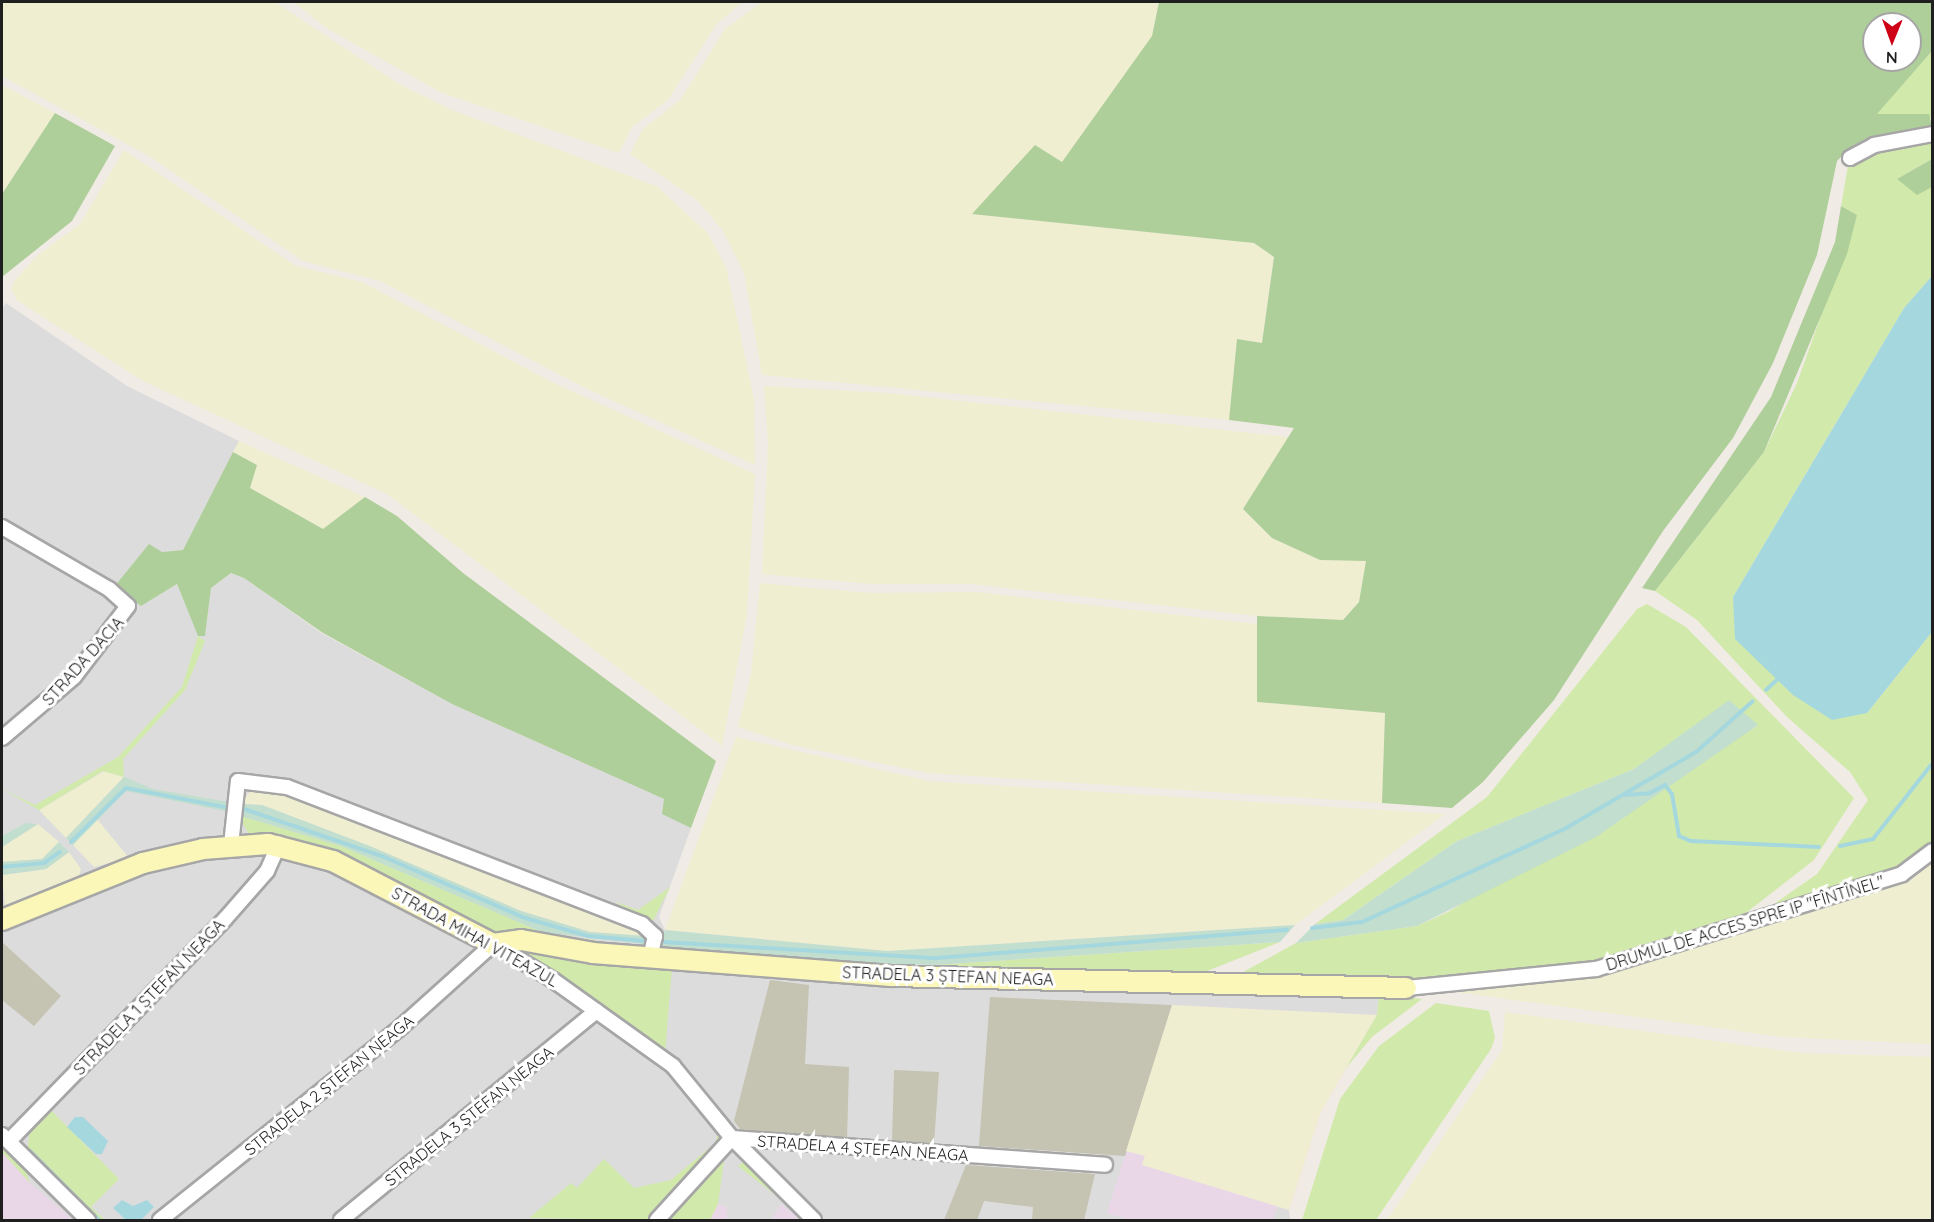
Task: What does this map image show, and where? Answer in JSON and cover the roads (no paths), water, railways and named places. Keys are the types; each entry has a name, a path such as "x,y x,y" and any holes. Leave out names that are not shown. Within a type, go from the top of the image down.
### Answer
{"street":[{"path":"1850,158 1874,146 1932,134"},
{"name":"STRADA DACIA","path":"2,527 109,589 128,606 74,676 2,738"},
{"path":"231,845 237,782 287,787 642,924 655,936 650,958"},
{"name":"STRADA MIHAI VITEAZUL","path":"2,920 95,879 231,845 279,844 333,861 493,944 596,1011 673,1066 732,1138 814,1221"},
{"name":"STRADELA 1 ȘTEFAN NEAGA","path":"5,1138 225,919 267,871 279,844"},
{"name":"DRUMUL DE ACCES SPRE IP \"FÎNTÎNEL\"","path":"1406,988 1596,969 1902,874 1932,851"},
{"name":"STRADELA 3 ȘTEFAN NEAGA","path":"493,944 521,940 650,958 891,976 1406,988"},
{"name":"STRADELA 2 ȘTEFAN NEAGA","path":"160,1221 384,1041 493,944"},
{"name":"STRADELA 3 ȘTEFAN NEAGA","path":"341,1221 596,1011"},
{"path":"5,1138 88,1221"},
{"path":"657,1221 732,1138"},
{"name":"STRADELA 4 ȘTEFAN NEAGA","path":"732,1138 1105,1165"}],"water":[{"path":"1932,276 1932,632 1867,713 1832,720 1793,695 1735,639 1733,597 1904,308"},
{"path":"75,1117 83,1117 108,1141 102,1154 96,1154 67,1127"},
{"path":"122,1200 133,1206 147,1200 154,1207 141,1220 126,1220 113,1208"}],"waterway":[{"path":"1766,690 1781,676"},
{"path":"1312,928 1362,922 1566,828 1696,752 1753,701"},
{"path":"1840,846 1873,839 1931,765"},
{"path":"1624,795 1650,793 1665,785 1672,794 1679,836 1691,841 1819,847"},
{"path":"71,842 126,788 225,807"},
{"path":"244,809 384,857 525,918 588,936 644,941"},
{"path":"2,867 44,863 60,852"},
{"path":"664,942 937,958 1287,930"},
{"path":"30,1151 99,1220"}]}
